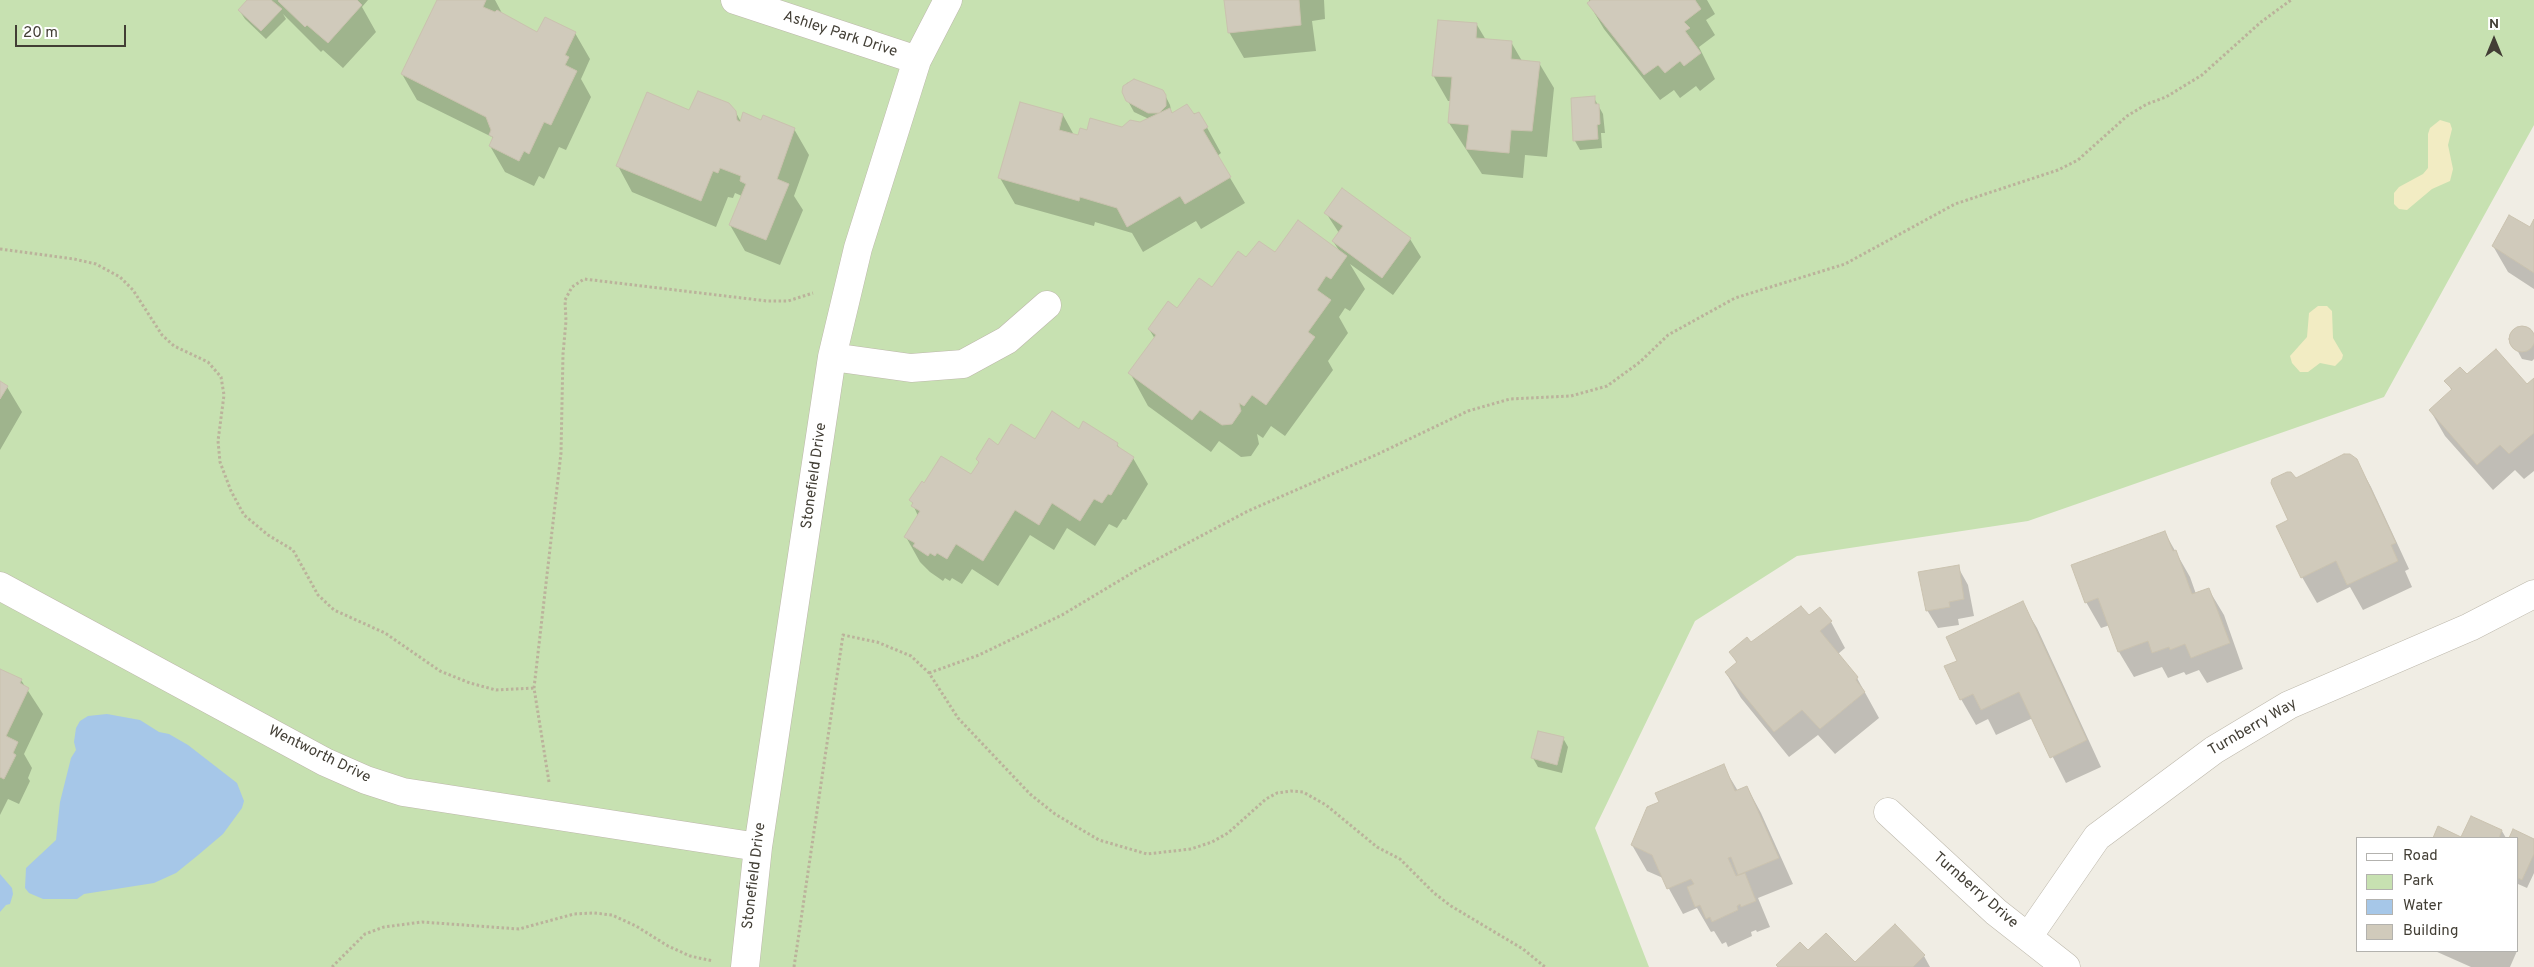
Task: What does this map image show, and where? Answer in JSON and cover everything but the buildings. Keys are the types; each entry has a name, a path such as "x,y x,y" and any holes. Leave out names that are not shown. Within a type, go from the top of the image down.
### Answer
{"street":[{"name":"Ashley Park Drive","path":"735,0 916,60"},
{"name":"Stonefield Drive","path":"745,967 758,847 832,357 858,248 916,60 948,0"},
{"path":"832,357 911,368 963,364 1007,340 1047,305"},
{"name":"Wentworth Drive","path":"0,586 316,757 366,780 403,792 758,847"},
{"name":"Turnberry Way","path":"2028,937 2097,837 2214,750 2289,706 2470,628 2534,594"},
{"name":"Turnberry Drive","path":"1888,812 1996,912 2066,967"}],"path":[{"path":"929,673 979,655 1062,615 1137,570 1248,511 1378,454 1468,411 1510,399 1571,396 1607,386 1640,362 1668,335 1735,298 1762,288 1845,264 1955,204 2058,170 2078,160 2127,116 2147,104 2166,97 2202,75 2261,22 2291,0"},
{"path":"0,249 74,258 96,264 120,277 133,290 162,335 174,346 208,362 221,377 224,395 218,441 220,462 231,491 244,514 268,535 294,550 318,595 334,610 385,633 416,656 448,674 496,690 534,688"},
{"path":"549,785 534,688 561,452 563,354 566,321 565,300 572,287 584,279 767,301 788,301 814,293"},
{"path":"794,967 843,635 896,648 911,656 929,673 958,718 1030,794 1054,814 1099,840 1147,854 1192,849 1212,842 1228,832 1266,799 1277,793 1303,792 1326,805 1377,847 1400,859 1434,893 1451,906 1523,948 1545,967"},
{"path":"332,967 365,934 384,927 422,922 519,930 574,914 594,913 612,915 690,956 718,962"}],"green space":[{"path":"0,0 2534,0 2534,125 2384,397 2028,521 1797,556 1695,621 1595,828 1649,967 0,967"}],"sand":[{"path":"2440,120 2450,123 2452,129 2448,145 2453,169 2450,181 2432,189 2407,210 2399,209 2394,204 2394,193 2399,187 2423,174 2428,168 2428,134 2430,128"},
{"path":"2318,306 2327,306 2332,311 2333,338 2343,355 2342,359 2335,366 2320,363 2308,372 2300,372 2292,363 2290,356 2307,337 2309,313"}],"water":[{"path":"107,714 140,720 159,732 169,734 188,745 237,783 244,801 242,808 223,834 176,873 154,883 84,894 77,899 43,899 29,893 25,888 26,868 56,840 60,802 71,758 76,750 74,742 76,728 80,721 88,716"},
{"path":"0,874 12,888 13,894 10,904 6,905 0,912"}]}
